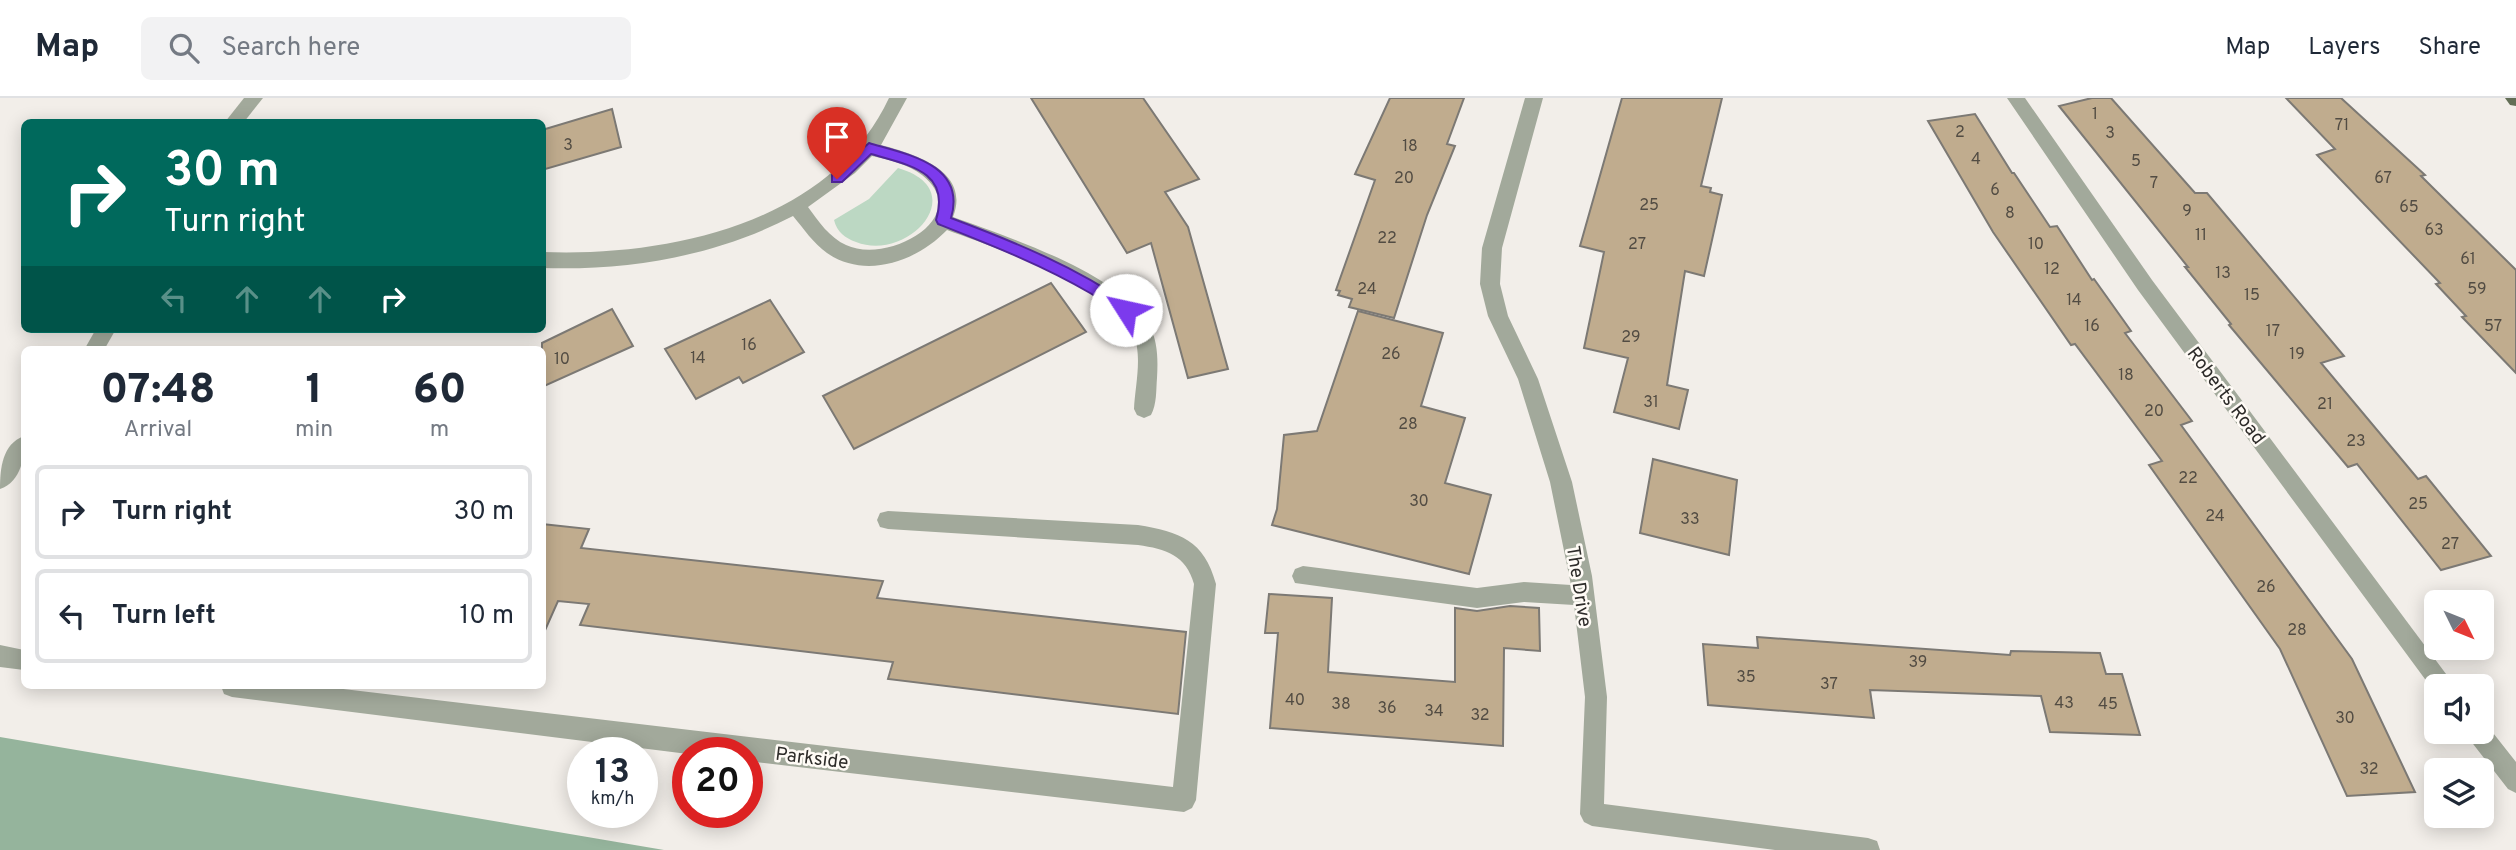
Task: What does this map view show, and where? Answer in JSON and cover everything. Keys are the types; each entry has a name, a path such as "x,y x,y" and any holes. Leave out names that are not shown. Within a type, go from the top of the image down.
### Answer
{"street":[{"path":"236,119 254,98"},
{"path":"546,260 574,263 613,261 681,250 717,239 796,206 850,168 869,148 898,98"},
{"name":"The Drive","path":"1534,98 1492,248 1490,284 1498,316 1528,379 1560,482 1583,596 1596,697 1592,814 1868,850"},
{"name":"Roberts Road","path":"2016,98 2145,285 2435,674"},
{"path":"796,206 837,250 858,258 898,256 933,235 948,206 946,191 931,171 915,162 869,148"},
{"path":"943,220 1034,256 1098,290 1126,310 1141,328 1147,350 1144,409"},
{"path":"0,480 21,449"},
{"name":"Parkside","path":"256,689 612,734 1184,800 1205,584 1202,565 1196,557 1177,545 1138,535 888,520"},
{"path":"1303,576 1477,598 1524,592 1583,596"},
{"path":"0,656 21,660"},
{"path":"2488,744 2516,782"}],"green space":[{"path":"898,168 920,178 931,192 932,207 925,221 912,234 895,242 876,246 856,242 839,231 834,220 869,199"},
{"path":"0,737 664,850 0,850"}],"building":[{"path":"1031,98 1143,98 1199,179 1165,192 1188,227 1228,369 1188,378 1151,243 1127,253"},
{"path":"1390,98 1464,98 1447,144 1455,146 1427,215 1394,318 1349,307 1352,299 1338,295 1340,291 1336,290 1375,180 1355,174"},
{"path":"1622,98 1722,98 1701,186 1711,188 1710,192 1722,195 1704,276 1685,271 1667,385 1688,390 1679,429 1614,412 1628,358 1584,348 1604,252 1580,246"},
{"path":"2092,98 2111,98 2195,193 2207,193 2344,356 2321,363 2418,479 2426,476 2491,556 2441,570 2357,464 2348,467 2229,325 2231,324 2185,267 2188,267 2059,106"},
{"path":"2286,98 2341,98 2425,175 2421,176 2516,270 2516,373 2462,317 2466,316 2436,284 2440,283 2317,155 2335,149"},
{"path":"612,109 621,147 546,169 546,129"},
{"path":"1975,114 2050,227 2057,226 2092,280 2094,279 2131,331 2125,333 2192,421 2181,425 2352,659 2415,792 2347,796 2280,649 2149,465 2162,461 2075,344 2071,345 1993,232 1928,121"},
{"path":"1051,283 1086,332 854,449 823,396"},
{"path":"770,300 804,352 743,383 739,377 696,399 665,349"},
{"path":"612,309 633,346 546,385 546,346 542,346 542,343"},
{"path":"1358,311 1443,333 1421,406 1465,418 1445,483 1491,495 1469,574 1272,525 1277,509 1284,435 1317,431"},
{"path":"1653,459 1737,480 1729,555 1640,533"},
{"path":"546,524 589,529 581,548 883,581 877,598 1186,632 1178,714 888,679 893,662 580,625 589,604 558,601 546,628"},
{"path":"1269,594 1332,598 1328,672 1455,682 1455,608 1477,611 1510,606 1539,608 1540,651 1504,648 1503,746 1270,728 1278,633 1265,633"},
{"path":"1757,637 2010,655 2011,651 2100,653 2106,674 2122,674 2140,735 2050,732 2041,696 1870,690 1874,718 1708,705 1703,644 1758,648"}],"route":[{"path":"837,179 869,148 915,162 931,171 942,182 948,206 943,220 1034,256 1098,290 1126,310"}]}
